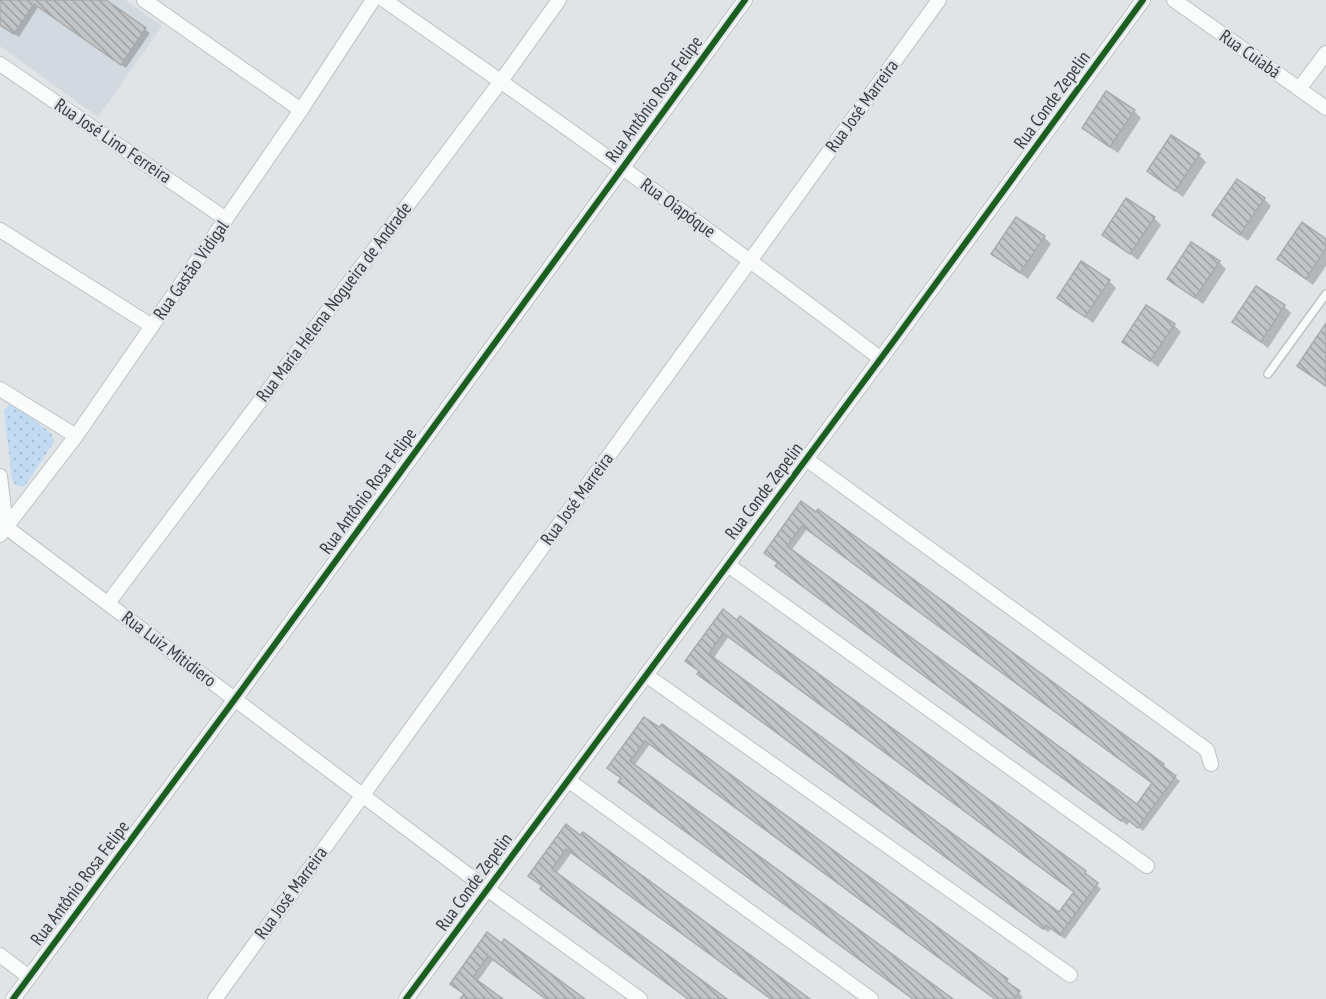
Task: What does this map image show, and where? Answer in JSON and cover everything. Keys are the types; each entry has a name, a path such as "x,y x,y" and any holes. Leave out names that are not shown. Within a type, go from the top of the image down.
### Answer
{"street":[{"path":"144,0 301,110"},
{"name":"Rua Gastão Vidigal","path":"3,531 76,436 301,110 373,0"},
{"name":"Rua Oiapóque","path":"384,0 751,260 881,359"},
{"name":"Rua Maria Helena Nogueira de Andrade","path":"108,603 501,81 559,0"},
{"name":"Rua Antônio Rosa Felipe","path":"13,999 235,699 744,0"},
{"name":"Rua José Marreira","path":"214,999 939,0"},
{"name":"Rua Conde Zepelin","path":"406,999 881,359 1143,0"},
{"name":"Rua Cuiabá","path":"1174,0 1326,108"},
{"path":"1299,89 1326,53"},
{"name":"Rua José Lino Ferreira","path":"0,64 226,219"},
{"path":"0,230 152,326"},
{"path":"0,389 76,436"},
{"path":"806,459 1207,750 1211,764"},
{"path":"0,477 3,531"},
{"name":"Rua Luiz Mitidiero","path":"3,531 108,603 487,889 640,999"},
{"path":"728,565 1147,866"},
{"path":"646,675 1070,975"},
{"path":"568,780 872,999"},
{"path":"0,955 29,976"}],"lane":[{"path":"1268,374 1326,294"}],"shaded area":[{"path":"0,0 125,0 162,26 98,117 0,46"},
{"path":"11,405 16,406 51,433 54,442 23,487 19,487 12,480 4,411"}],"building":[{"path":"0,0 106,0 146,28 121,65 34,4 14,34 0,25"},
{"path":"1106,91 1135,110 1110,147 1082,128"},
{"path":"1171,135 1200,154 1175,191 1147,171"},
{"path":"1237,179 1265,198 1240,235 1212,215"},
{"path":"1126,198 1155,217 1130,254 1102,235"},
{"path":"1016,217 1045,236 1020,273 991,254"},
{"path":"1302,222 1326,239 1326,248 1306,279 1277,259"},
{"path":"1191,242 1220,261 1195,298 1167,279"},
{"path":"1081,261 1110,280 1085,317 1057,298"},
{"path":"1256,286 1285,305 1261,342 1232,322"},
{"path":"1146,305 1175,324 1150,361 1122,342"},
{"path":"1326,323 1326,386 1297,366"},
{"path":"801,501 816,512 818,509 1164,764 1163,766 1176,776 1138,828 1124,817 1121,821 775,566 778,563 764,553","holes":["802,526 1152,783 1137,804 787,546"]},
{"path":"723,609 737,620 740,616 1086,871 1085,873 1098,883 1060,935 1046,925 1043,929 697,674 699,671 685,661","holes":["723,633 1074,892 1059,912 709,654"]},
{"path":"644,717 659,727 662,724 1008,979 1006,981 1020,991 1014,999 995,999 645,741 630,761 953,999 913,999 618,782 621,778 607,768"},
{"path":"566,824 580,835 583,832 810,999 771,999 566,849 552,869 727,999 688,999 540,889 542,886 528,876"},
{"path":"487,932 502,943 504,939 585,999 546,999 488,956 473,977 503,999 460,999 464,994 450,984"}],"cycle path":[{"path":"13,999 745,0"},
{"path":"406,999 896,338 1143,0"}]}
